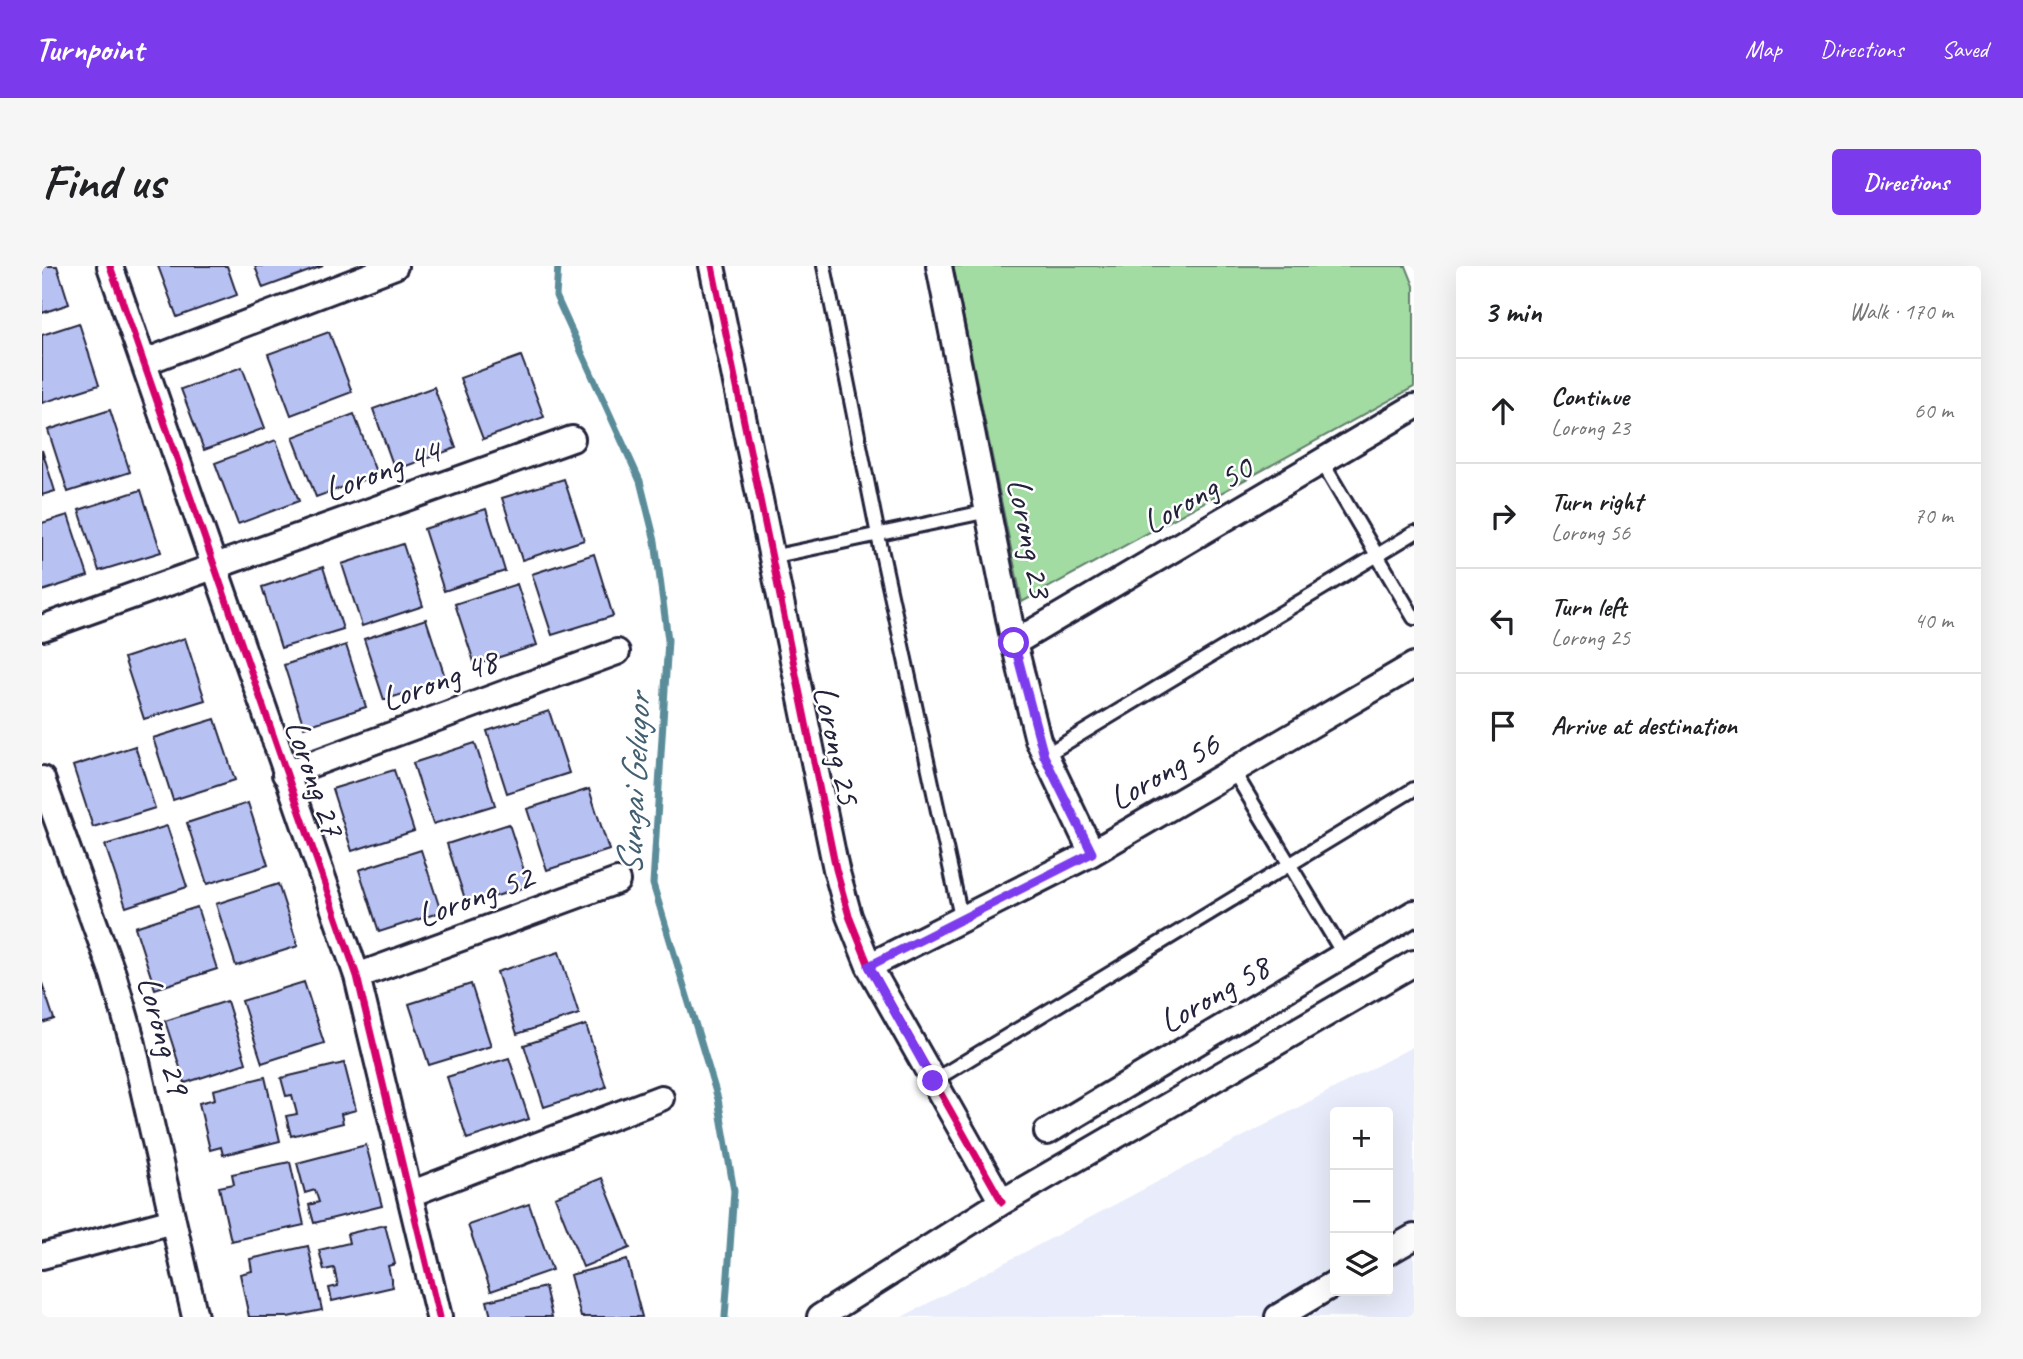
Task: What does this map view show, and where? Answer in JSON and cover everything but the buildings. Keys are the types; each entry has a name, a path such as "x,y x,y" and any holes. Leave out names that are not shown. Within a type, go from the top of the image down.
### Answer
{"street":[{"name":"Lorong 27","path":"110,266 357,976 439,1317"},
{"path":"145,362 395,266"},
{"name":"Lorong 25","path":"712,266 836,869 849,915 869,966 1002,1202"},
{"name":"Lorong 23","path":"939,266 1014,643 1044,756 1092,853"},
{"name":"Lorong 50","path":"1014,643 1414,407"},
{"name":"Lorong 44","path":"42,628 572,439"},
{"name":"Lorong 48","path":"285,774 617,652"},
{"name":"Lorong 56","path":"869,966 961,917 1092,853 1414,665"},
{"name":"Lorong 29","path":"42,779 113,974 132,1040 195,1317"},
{"name":"Lorong 52","path":"357,976 617,881"},
{"name":"Lorong 58","path":"1047,1132 1414,914"},
{"path":"1345,957 1366,992"},
{"path":"820,1317 1002,1202 1414,963"},
{"path":"1130,1083 1150,1117"},
{"path":"410,1194 661,1098"},
{"path":"42,1256 173,1221"},
{"path":"1393,1249 1414,1237"},
{"path":"1278,1317 1330,1286"}],"lane":[{"path":"824,266 878,535 961,917"},
{"path":"1322,462 1414,618"},
{"path":"771,558 989,511"},
{"path":"1044,756 1414,533"},
{"path":"1234,772 1345,957"},
{"path":"933,1081 1414,789"}],"shaded area":[{"path":"1414,1046 1414,1317 902,1317"}],"green space":[{"path":"953,266 1406,266 1414,286 1414,387 1022,602"}],"waterway":[{"name":"Sungai Gelugor","path":"558,266 556,296 640,481 655,541 668,640 653,884 718,1099 734,1191 725,1317"}],"cycle path":[{"path":"110,266 357,976 439,1317"},
{"path":"712,266 836,869 849,916 869,966 1002,1202"}],"route":[{"path":"933,1081 869,966 961,917 1092,853 1051,774 1038,740 1014,643"}]}
